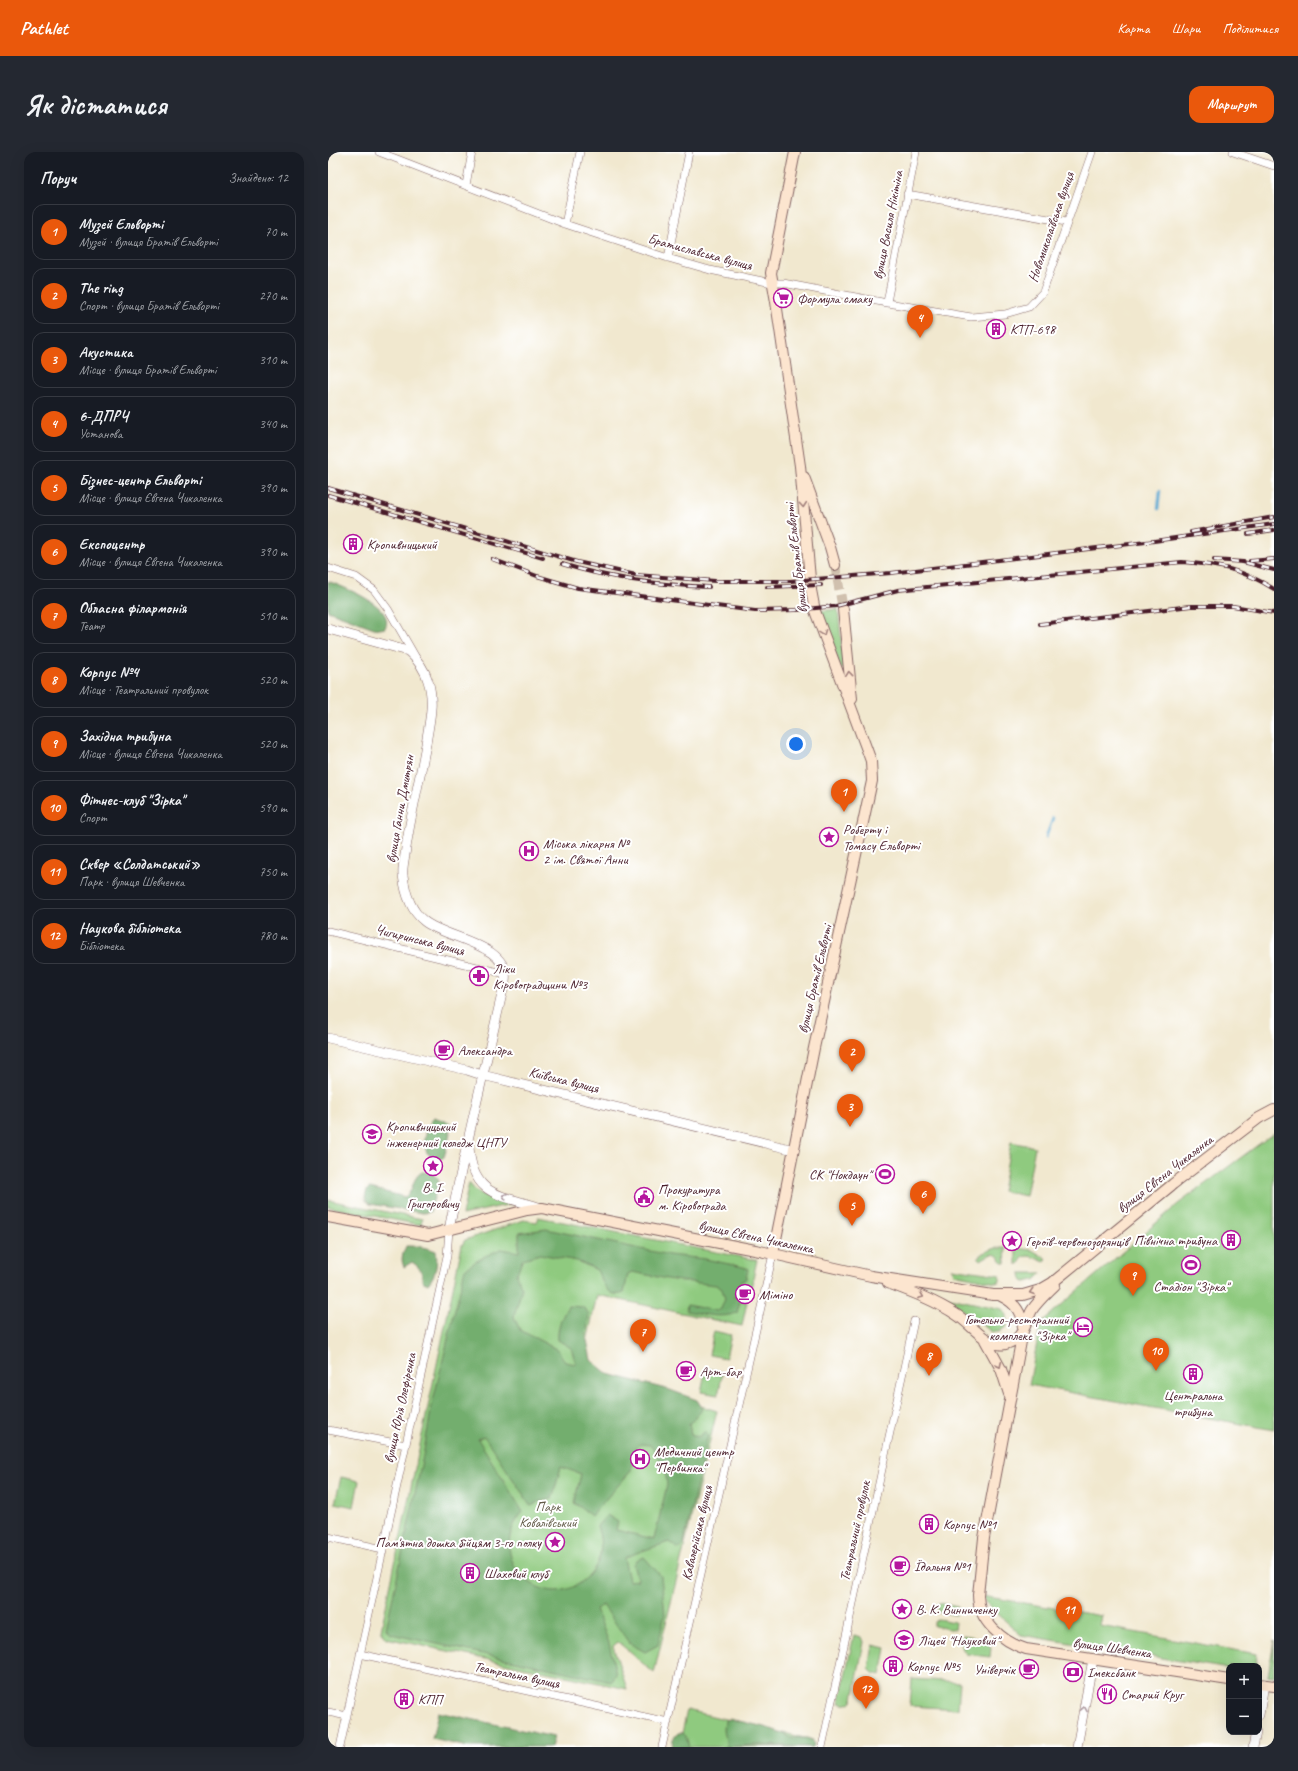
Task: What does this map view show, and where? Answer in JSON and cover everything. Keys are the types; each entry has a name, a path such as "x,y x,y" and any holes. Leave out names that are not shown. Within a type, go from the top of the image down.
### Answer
{"main road":[{"name":"вулиця Братів Ельворті","path":"773,1254 872,781 871,761 815,611 811,590 800,466 772,283 772,263 795,152"},
{"name":"вулиця Братів Ельворті","path":"800,466 830,547 835,565"},
{"name":"вулиця Братів Ельворті","path":"843,609 853,712"},
{"name":"вулиця Євгена Чикаленка","path":"328,1217 418,1235 428,1235 528,1210 542,1208 773,1254 871,1276 993,1295 1023,1295 1040,1290 1052,1283 1201,1162 1259,1118 1274,1110"},
{"name":"вулиця Євгена Чикаленка","path":"871,1276 927,1298 957,1316 990,1342 1002,1345 1014,1340 1023,1331 1033,1309 1076,1264"},
{"name":"вулиця Шевченка","path":"993,1295 1005,1298 1016,1306 1022,1318 1023,1331 984,1538 978,1603 988,1623 1012,1644 1026,1649 1226,1680"},
{"name":"вулиця Шевченка","path":"980,1333 1002,1369 1009,1392 1009,1400"}],"street":[{"name":"Братиславська вулиця","path":"378,152 565,224 668,258 710,270 772,283 783,283 972,317 1005,314 1029,307"},
{"path":"466,185 472,152"},
{"path":"565,224 580,152"},
{"path":"668,258 689,152"},
{"name":"вулиця Василя Нікітіна","path":"886,302 916,152"},
{"name":"Новомиколаївська вулиця","path":"1029,307 1043,292 1066,222 1092,152"},
{"path":"1233,152 1274,166"},
{"path":"908,194 1066,222"},
{"path":"328,568 356,577 374,590 388,608 412,649 417,661"},
{"name":"вулиця Ганни Дмитрян","path":"328,628 408,651 417,661 429,682 432,705 408,833 403,873 405,891 410,905 424,922 495,954 503,965 506,974"},
{"name":"Чигиринська вулиця","path":"328,930 506,974"},
{"path":"482,1075 490,1049 506,974"},
{"name":"Київська вулиця","path":"328,1038 467,1070 482,1075 794,1150"},
{"name":"вулиця Юрія Олефіренка","path":"340,1747 447,1256 449,1230 482,1075"},
{"name":"вулиця Євгена Чикаленка","path":"469,1135 471,1167 478,1181 486,1189 542,1208"},
{"name":"Кавалерійська вулиця","path":"662,1747 773,1254"},
{"name":"Театральний провулок","path":"822,1747 914,1321"},
{"path":"328,1430 406,1445"},
{"path":"328,1537 383,1549"},
{"name":"Театральна вулиця","path":"360,1654 668,1722"},
{"path":"1077,1747 1093,1659"},
{"path":"1262,1702 1266,1684"},
{"path":"328,1712 347,1716"},
{"path":"1253,1747 1255,1735"}],"green space":[{"path":"328,581 366,598 376,605 383,612 387,620 385,628 374,628 328,611"},
{"path":"838,609 844,668 841,669 820,611"},
{"path":"434,1117 451,1123 449,1140 444,1157 439,1160 427,1153 425,1144 427,1130"},
{"name":"Стадіон \"Зірка\"","path":"1274,1133 1274,1430 1029,1385 1039,1332 1036,1327 1178,1204"},
{"path":"1011,1142 1035,1147 1026,1196 1002,1191"},
{"path":"422,1172 432,1173 439,1180 430,1212 423,1213 370,1204 365,1199 367,1190 370,1188 405,1197 410,1191 418,1175"},
{"path":"469,1183 476,1191 482,1194 511,1204 462,1215"},
{"path":"328,1200 422,1219 421,1225 328,1207"},
{"name":"Парк Ковалівський","path":"538,1217 757,1260 751,1288 743,1286 740,1300 747,1302 742,1326 597,1295 581,1369 717,1411 654,1673 618,1642 613,1646 627,1689 386,1638 381,1630 462,1245 465,1240 524,1220 536,1222"},
{"name":"Парк Ковалівський","path":"546,1229 669,1255 705,1259 748,1269 746,1279 740,1282 734,1297 740,1301 737,1313 724,1316 686,1311 687,1305 717,1311 721,1309 725,1299 722,1289 716,1285 673,1280 632,1272 628,1274 624,1293 614,1294 607,1289 597,1270 577,1261 540,1254 523,1259 516,1275 522,1288 514,1317 520,1330 558,1350 565,1362 576,1364 571,1348 558,1340 558,1331 568,1306 583,1307 589,1314 586,1335 591,1360 608,1374 670,1390 697,1400 703,1409 689,1424 691,1434 698,1437 706,1431 708,1436 683,1546 679,1549 669,1542 624,1558 629,1581 638,1580 633,1565 636,1560 644,1557 661,1576 665,1614 658,1645 645,1652 629,1643 603,1605 596,1609 609,1643 616,1674 612,1682 391,1634 386,1629 423,1456 432,1405 465,1269 483,1257 501,1249 519,1252 519,1233","holes":["484,1436 531,1506 541,1501 552,1499 561,1467 581,1474 574,1503 591,1516 631,1471 634,1450 640,1444 650,1445 665,1469 667,1485 654,1539 616,1530 618,1522 607,1515 597,1526 601,1548 599,1560 593,1570 577,1585 559,1591 542,1589 526,1580 515,1567 509,1550 511,1531 523,1512 478,1439"]},
{"path":"406,1246 421,1247 436,1251 436,1269 428,1284 422,1281 420,1270 412,1262 404,1267 402,1259"},
{"path":"996,1248 1006,1248 1005,1263 1002,1263 998,1256 993,1254 981,1260 978,1257 983,1253"},
{"path":"1016,1248 1032,1250 1047,1259 1044,1262 1030,1256 1026,1256 1019,1264 1016,1264"},
{"path":"952,1268 1000,1275 1000,1281 996,1283 954,1274"},
{"path":"1021,1273 1042,1273 1035,1280 1025,1282 1022,1280"},
{"path":"940,1296 1002,1309 1007,1315 1007,1326 999,1332 992,1332 954,1304"},
{"path":"714,1331 731,1335 726,1358 709,1355"},
{"path":"706,1368 723,1372 718,1395 701,1392"},
{"path":"341,1477 359,1481 354,1507 335,1503"},
{"path":"982,1596 1102,1616 1100,1626 1257,1654 1256,1663 1226,1663 1226,1669 1021,1635 986,1603"},
{"path":"938,1603 958,1607 956,1615 939,1612 937,1609"},
{"path":"938,1619 955,1622 954,1630 934,1626 934,1622"},
{"path":"854,1635 862,1637 864,1642 853,1699 847,1704 843,1704 839,1703"},
{"path":"963,1635 982,1638 991,1648 990,1657 966,1654 961,1646"},
{"path":"1274,1641 1274,1677 1268,1676"},
{"path":"873,1645 886,1648 881,1675 873,1673 869,1669"},
{"path":"912,1679 960,1682 958,1709 910,1706"},
{"path":"687,1710 813,1740 812,1747 679,1747"},
{"path":"438,1712 554,1737 551,1747 468,1747 432,1739"},
{"path":"729,1719 770,1729 790,1738 807,1738 812,1740 814,1745 813,1747 756,1745 727,1747 724,1730 725,1720"},
{"path":"678,1733 683,1733 686,1736 689,1747 672,1747 673,1739"}],"waterway":[{"path":"1158,509 1160,491"},
{"path":"1046,837 1053,818"}],"tunnel":[{"path":"835,565 843,609"}],"railway":[{"path":"328,488 577,562 636,575 715,581 791,581 891,573 1154,541 1274,524"},
{"path":"328,495 543,558"},
{"path":"1191,532 1274,517"},
{"path":"1248,534 1274,530"},
{"path":"492,559 537,576 578,588 755,611 796,610 836,606 898,590 1182,562 1219,567 1241,572 1274,589"},
{"path":"1250,561 1274,559"},
{"path":"1214,560 1243,562 1274,570"},
{"path":"562,564 598,574 635,580 672,585 709,587"},
{"path":"767,587 821,585"},
{"path":"1040,624 1191,606 1233,606 1274,613"}],"place":[{"name":"Формула смаку","path":"783,298"},
{"name":"КТП-698","path":"996,329"},
{"name":"6-ДПРЧ","path":"920,338"},
{"name":"Кропивницький","path":"353,544"},
{"name":"Музей Ельворті","path":"844,812"},
{"name":"Роберту і Томасу Ельворті","path":"829,837"},
{"name":"Міська лікарня № 2 ім. Святої Анни","path":"529,851"},
{"name":"Ліки Кіровоградщини №3","path":"479,976"},
{"name":"Александра","path":"444,1050"},
{"name":"The ring","path":"852,1072"},
{"name":"Акустика","path":"850,1127"},
{"name":"Кропивницький інженерний коледж ЦНТУ","path":"372,1134"},
{"name":"В. І. Григоровичу","path":"433,1166"},
{"name":"СК \"Нокдаун\"","path":"885,1174"},
{"name":"Прокуратура м. Кіровограда","path":"644,1197"},
{"name":"Експоцентр","path":"923,1214"},
{"name":"Бізнес-центр Ельворті","path":"852,1226"},
{"name":"Північна трибуна","path":"1231,1240"},
{"name":"Героїв-червонозорянців","path":"1012,1241"},
{"name":"Стадіон \"Зірка\"","path":"1191,1265"},
{"name":"Міміно","path":"745,1294"},
{"name":"Західна трибуна","path":"1133,1296"},
{"name":"Готельно-ресторанний комплекс \"Зірка\"","path":"1083,1327"},
{"name":"Обласна філармонія","path":"643,1352"},
{"name":"Арт-бар","path":"686,1371"},
{"name":"Фітнес-клуб \"Зірка\"","path":"1156,1371"},
{"name":"Центральна трибуна","path":"1193,1374"},
{"name":"Корпус №4","path":"929,1376"},
{"name":"Медичний центр \"Первинка\"","path":"640,1459"},
{"name":"Корпус №1","path":"929,1524"},
{"name":"Пам'ятна дошка бійцям 3-го полку","path":"555,1542"},
{"name":"Їдальня №1","path":"900,1566"},
{"name":"Шаховий клуб","path":"470,1573"},
{"name":"В. К. Винниченку","path":"902,1609"},
{"name":"Сквер «Солдатський»","path":"1069,1630"},
{"name":"Ліцей \"Науковий\"","path":"904,1640"},
{"name":"Корпус №5","path":"893,1666"},
{"name":"Універчік","path":"1029,1669"},
{"name":"Імексбанк","path":"1073,1672"},
{"name":"Старий Круг","path":"1107,1694"},
{"name":"КПП","path":"404,1699"},
{"name":"Наукова бібліотека","path":"866,1709"}]}
